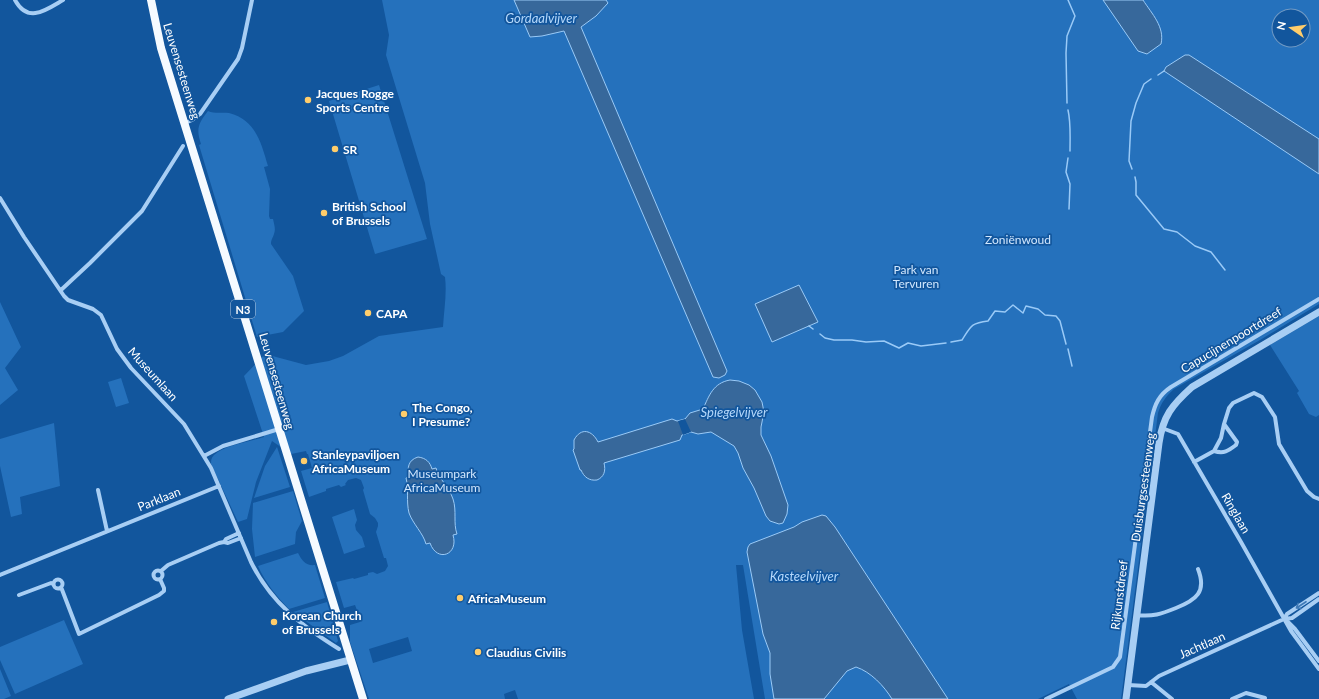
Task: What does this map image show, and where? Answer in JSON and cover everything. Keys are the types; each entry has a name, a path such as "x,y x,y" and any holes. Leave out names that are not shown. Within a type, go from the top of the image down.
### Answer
{"main road":[{"name":"Leuvensesteenweg","path":"151,0 162,48 363,699"}],"street":[{"path":"15,0 21,9 27,12 38,13 63,0"},
{"path":"185,123 200,114 238,59 242,48 252,0"},
{"path":"61,290 142,211 183,146"},
{"name":"Museumlaan","path":"0,198 24,237 64,296 68,300 93,309 101,314 117,349 131,368 184,424 204,456 219,486 256,572 277,601 300,623 339,649"},
{"name":"Capucijnenpoortdreef","path":"1156,401 1163,392 1319,299"},
{"name":"Duisburgsesteenweg","path":"1126,699 1162,428 1168,412 1192,387 1319,312"},
{"path":"1194,462 1214,450 1221,438 1229,408 1233,403 1254,393 1262,397 1275,417 1279,444 1308,491 1314,497 1319,499"},
{"name":"Rijkunstdreef","path":"1046,699 1113,667 1120,656 1152,418 1156,401"},
{"path":"1214,450 1220,453 1226,452 1236,445 1237,442 1224,424"},
{"name":"Ringlaan","path":"1162,428 1178,434 1291,632 1319,669"},
{"path":"204,456 223,446 279,429"},
{"name":"Parklaan","path":"0,575 219,486"},
{"path":"98,490 107,531"},
{"path":"160,579 155,578 154,575 156,571 161,571 168,565 224,542 228,543 240,535"},
{"path":"1136,615 1159,615 1195,599 1199,592 1201,583 1198,569"},
{"path":"19,595 50,583 53,584 55,580 60,580 62,584 61,587 79,634 159,595 164,591 160,579 162,575 161,571"},
{"path":"53,584 55,588 58,589 61,587"},
{"name":"Jachtlaan","path":"1284,619 1288,614 1319,593"},
{"name":"Jachtlaan","path":"1128,685 1146,686 1159,676 1284,619 1292,618 1319,599"},
{"name":"Ringlaan","path":"1284,619 1295,629 1319,661"},
{"path":"228,699 306,671 350,660"},
{"path":"1151,682 1172,699"},
{"path":"1232,699 1246,693 1265,698"}],"green space":[{"name":"Park van Tervuren","path":"382,0 1319,0 1319,304 1260,340 1174,389 1166,397 1161,406 1158,413 1121,699 1077,699 1069,684 1038,699 765,699 743,565 736,565 742,630 754,699 518,699 515,690 504,694 505,699 369,699 350,642 350,625 360,622 360,618 355,605 344,608 336,582 354,579 373,572 377,574 385,571 388,566 376,532 378,523 370,514 361,480 356,478 348,480 345,484 346,485 341,487 339,485 326,489 326,491 309,497 301,471 312,468 308,454 306,451 291,454 272,441 256,482 247,519 238,522 211,463 214,455 224,449 264,437 244,376 265,354 306,365 329,361 343,356 379,336 443,327 446,296 445,277 441,274 430,224 425,183 386,55 389,35","holes":["408,637 412,651 373,663 369,649"]},
{"path":"379,85 427,239 375,254 329,101"},
{"path":"208,111 216,113 229,113 246,121 256,134 263,149 268,166 264,167 270,189 269,216 270,219 273,219 275,228 271,244 293,276 304,311 283,332 257,337 199,145 201,144 198,130 200,123"},
{"path":"0,302 21,347 5,368 18,390 0,405"},
{"path":"1319,316 1319,415 1316,417 1309,414 1297,393 1299,391 1270,345"},
{"path":"121,378 129,403 116,407 108,382"},
{"path":"54,423 60,486 20,497 22,514 11,517 0,466 0,439"},
{"path":"277,447 290,487 254,498 265,466"},
{"path":"293,491 302,521 296,532 295,544 255,557 252,529 253,503"},
{"path":"354,509 357,520 355,525 356,530 362,537 365,547 344,554 332,517"},
{"path":"298,553 309,565 315,565 325,598 289,609 264,578 258,566"},
{"path":"327,602 338,641 336,643 293,612"},
{"path":"64,620 83,664 15,694 0,660 0,647"},
{"path":"0,669 11,696 4,699 0,699"}],"water":[{"name":"Gordaalvijver","path":"514,0 606,0 608,3 596,16 581,27 727,371 725,375 719,378 713,377 564,31 530,37"},
{"path":"1103,0 1143,0 1157,21 1161,32 1161,44 1147,54 1138,51"},
{"path":"1185,55 1189,55 1319,139 1319,174 1164,71 1166,67"},
{"path":"799,285 818,322 772,342 755,304"},
{"name":"Spiegelvijver","path":"730,380 739,381 749,385 755,390 762,402 764,412 761,435 771,456 788,505 787,514 783,523 779,524 770,521 766,516 734,446 711,432 698,434 691,432 682,435 680,440 604,463 604,473 597,480 587,478 580,470 573,450 574,440 580,433 590,433 598,442 672,419 677,421 685,419 690,413 703,409 712,391 719,384"},
{"path":"418,457 427,461 432,469 436,468 439,476 453,499 457,534 453,535 453,548 446,554 442,555 437,553 430,543 426,544 423,536 409,513 406,478 409,477 408,468 410,462"},
{"name":"Kasteelvijver","path":"822,515 826,516 835,527 948,699 892,699 877,680 867,672 856,667 847,671 824,699 774,699 770,674 770,653 763,634 747,552 748,547 750,544"}],"pier":[{"path":"685,419 691,432 683,435 678,421"}],"waterway":[{"path":"1067,103 1067,36 1075,16 1068,0"},
{"path":"1158,75 1164,71"},
{"path":"1132,169 1129,161 1131,121 1136,103 1144,84 1151,79"},
{"path":"1068,110 1070,125 1070,151"},
{"path":"1068,158 1066,172 1070,184 1069,209"},
{"path":"1135,177 1136,195 1164,229 1177,232 1195,246 1211,252 1225,270"},
{"path":"951,342 962,340 972,326 988,321 995,311 1005,312 1013,305 1023,313 1026,306 1038,309 1045,315 1056,316 1060,321 1066,344"},
{"path":"809,326 813,329"},
{"path":"820,334 825,338 834,340 866,342 884,341 899,348 908,343 921,346 946,343"},
{"path":"1068,349 1072,366"}],"place":[{"name":"Jacques Rogge Sports Centre","path":"308,100"},
{"name":"SR","path":"335,149"},
{"name":"British School of Brussels","path":"324,213"},
{"name":"CAPA","path":"368,313"},
{"name":"The Congo, I Presume?","path":"404,414"},
{"name":"Stanleypaviljoen AfricaMuseum","path":"304,461"},
{"name":"AfricaMuseum","path":"460,598"},
{"name":"Korean Church of Brussels","path":"274,622"},
{"name":"Claudius Civilis","path":"478,652"}],"park label":[{"name":"Zoniënwoud","path":"1018,239"},
{"name":"Museumpark AfricaMuseum","path":"442,480"}]}
